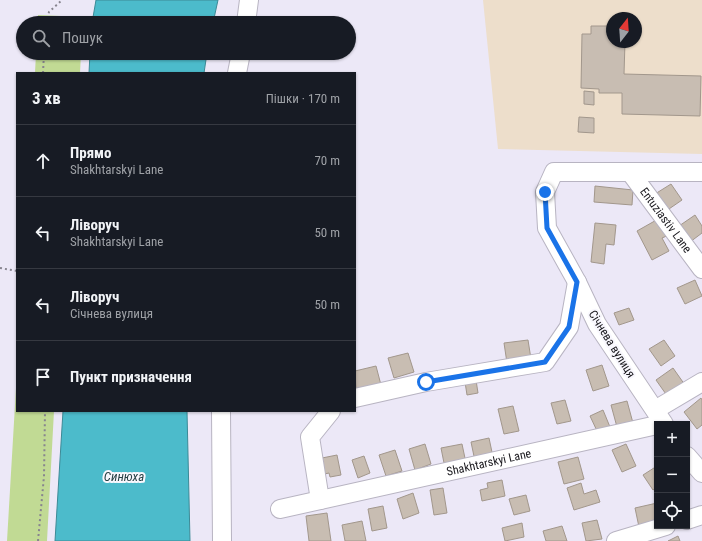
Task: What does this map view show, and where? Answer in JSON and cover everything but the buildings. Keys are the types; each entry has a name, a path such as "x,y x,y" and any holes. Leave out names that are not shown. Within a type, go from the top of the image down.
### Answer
{"street":[{"path":"247,16 250,0"},
{"path":"237,72 240,60"},
{"name":"Січнева вулиця","path":"630,172 554,172 545,192 547,228 577,282 597,324 660,421"},
{"path":"630,172 702,172"},
{"name":"Entuziastiv Lane","path":"630,172 702,269"},
{"path":"356,398 426,382 545,362 569,327 577,282"},
{"name":"Shakhtarskyi Lane","path":"660,421 702,382"},
{"path":"221,412 222,541"},
{"path":"320,500 310,437 330,412"},
{"name":"Shakhtarskyi Lane","path":"280,509 654,422"},
{"path":"688,457 702,473"},
{"path":"690,519 702,515"},
{"path":"616,541 656,529"}],"path":[{"path":"48,16 49,12 62,0"},
{"path":"43,72 44,60"},
{"path":"0,268 16,271"},
{"path":"38,541 44,476 45,412"}],"shaded area":[{"path":"483,0 702,0 702,154 498,149"}],"green space":[{"path":"38,15 61,16 38,16"},
{"path":"36,60 81,60 80,72 35,72"},
{"path":"16,388 16,412 54,412 47,541 7,541"}],"water":[{"path":"96,0 218,0 215,16 93,16"},
{"path":"90,60 206,60 204,72 89,72"},
{"name":"Синюха","path":"63,412 187,412 190,541 55,541"}],"route":[{"path":"426,382 545,362 569,327 577,282 547,228 545,192"}]}
